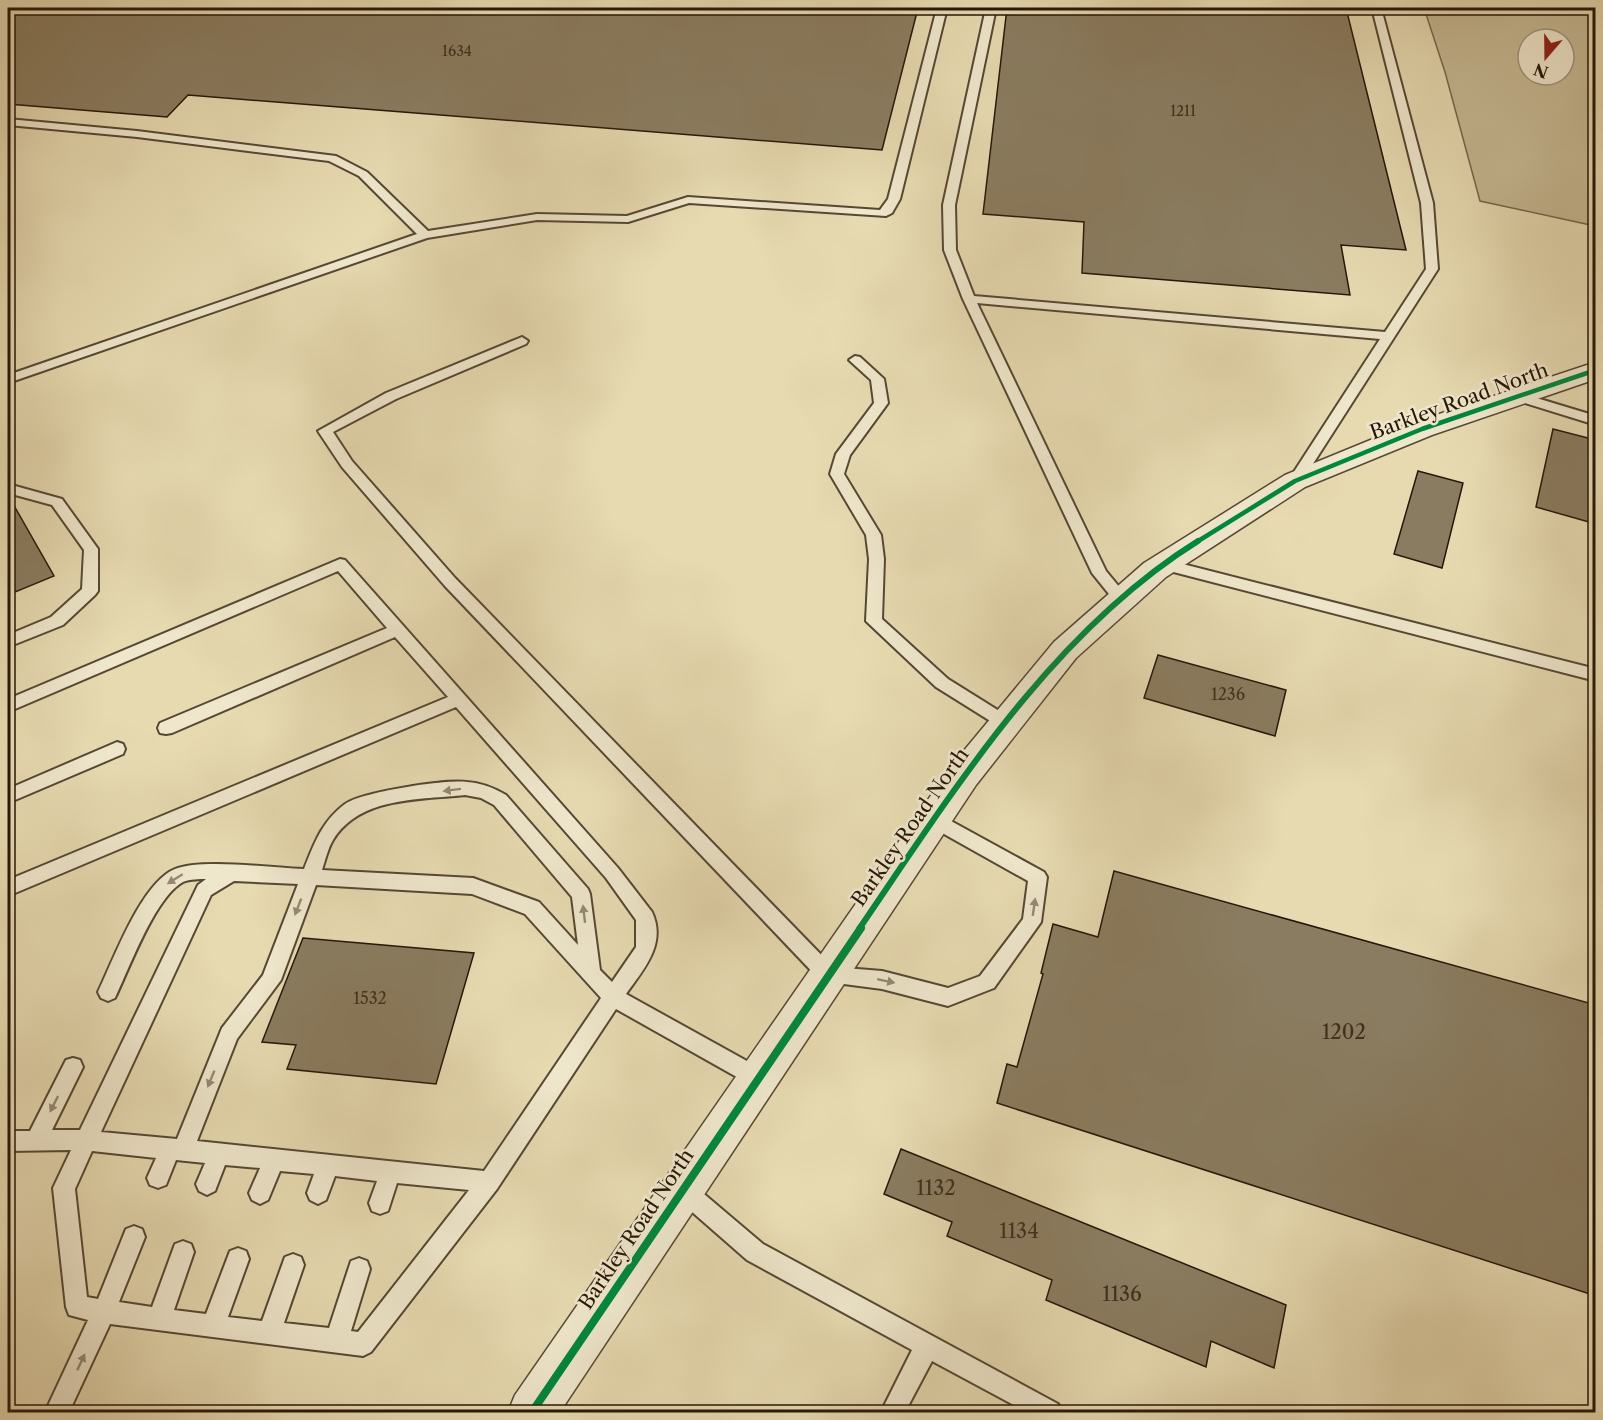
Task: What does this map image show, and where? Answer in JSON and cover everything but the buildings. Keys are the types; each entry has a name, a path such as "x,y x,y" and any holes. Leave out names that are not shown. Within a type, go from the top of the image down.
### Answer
{"street":[{"name":"Barkley Road North","path":"532,1413 964,775 1065,650 1164,564 1296,481 1422,429 1596,370"}],"lane":[{"path":"8,379 425,235 537,217 628,219 688,200 882,214 888,211 894,199 942,8"},
{"path":"991,8 949,205 950,250 969,299 1100,573 1122,600"},
{"path":"1296,481 1431,269 1427,203 1376,8"},
{"path":"8,122 137,134 332,158 363,174 425,235"},
{"path":"969,299 1387,336"},
{"path":"522,341 391,396 325,431 347,464 450,582 828,975 882,980 948,997 987,982 1032,922 1038,877 934,820"},
{"path":"855,360 877,379 881,403 843,454 837,474 849,497 871,528 876,554 874,621 942,683 1006,723"},
{"path":"1517,396 1596,421"},
{"path":"8,489 57,502 91,549 91,559 90,591 57,621 8,641"},
{"path":"8,706 340,564 612,873 645,918 646,949 489,1182 363,1344 159,1320 77,1306 64,1188 204,890 231,873"},
{"path":"1164,564 1596,675"},
{"path":"166,728 397,630"},
{"path":"8,888 459,699"},
{"path":"8,796 117,749"},
{"path":"158,1178 176,1149 229,1034 271,980 326,835 352,809 374,799 465,788 485,792 500,800 581,894 591,972"},
{"path":"108,992 160,890 178,875 200,870 473,886 532,908 613,997 758,1078"},
{"path":"36,1140 73,1067"},
{"path":"8,1141 85,1140 489,1182"},
{"path":"207,1184 219,1154"},
{"path":"260,1193 273,1160"},
{"path":"318,1193 328,1166"},
{"path":"380,1203 390,1172"},
{"path":"683,1189 755,1252 1050,1413"},
{"path":"57,1413 104,1312 134,1237"},
{"path":"159,1320 183,1252"},
{"path":"213,1326 238,1259"},
{"path":"270,1332 293,1265"},
{"path":"337,1340 359,1269"},
{"path":"893,1413 927,1346"}],"shaded area":[{"path":"1424,8 1595,8 1595,226 1480,201 1445,72"}],"cycle path":[{"path":"532,1412 964,775 1065,650 1155,570 1295,481 1422,429 1596,370"}]}
